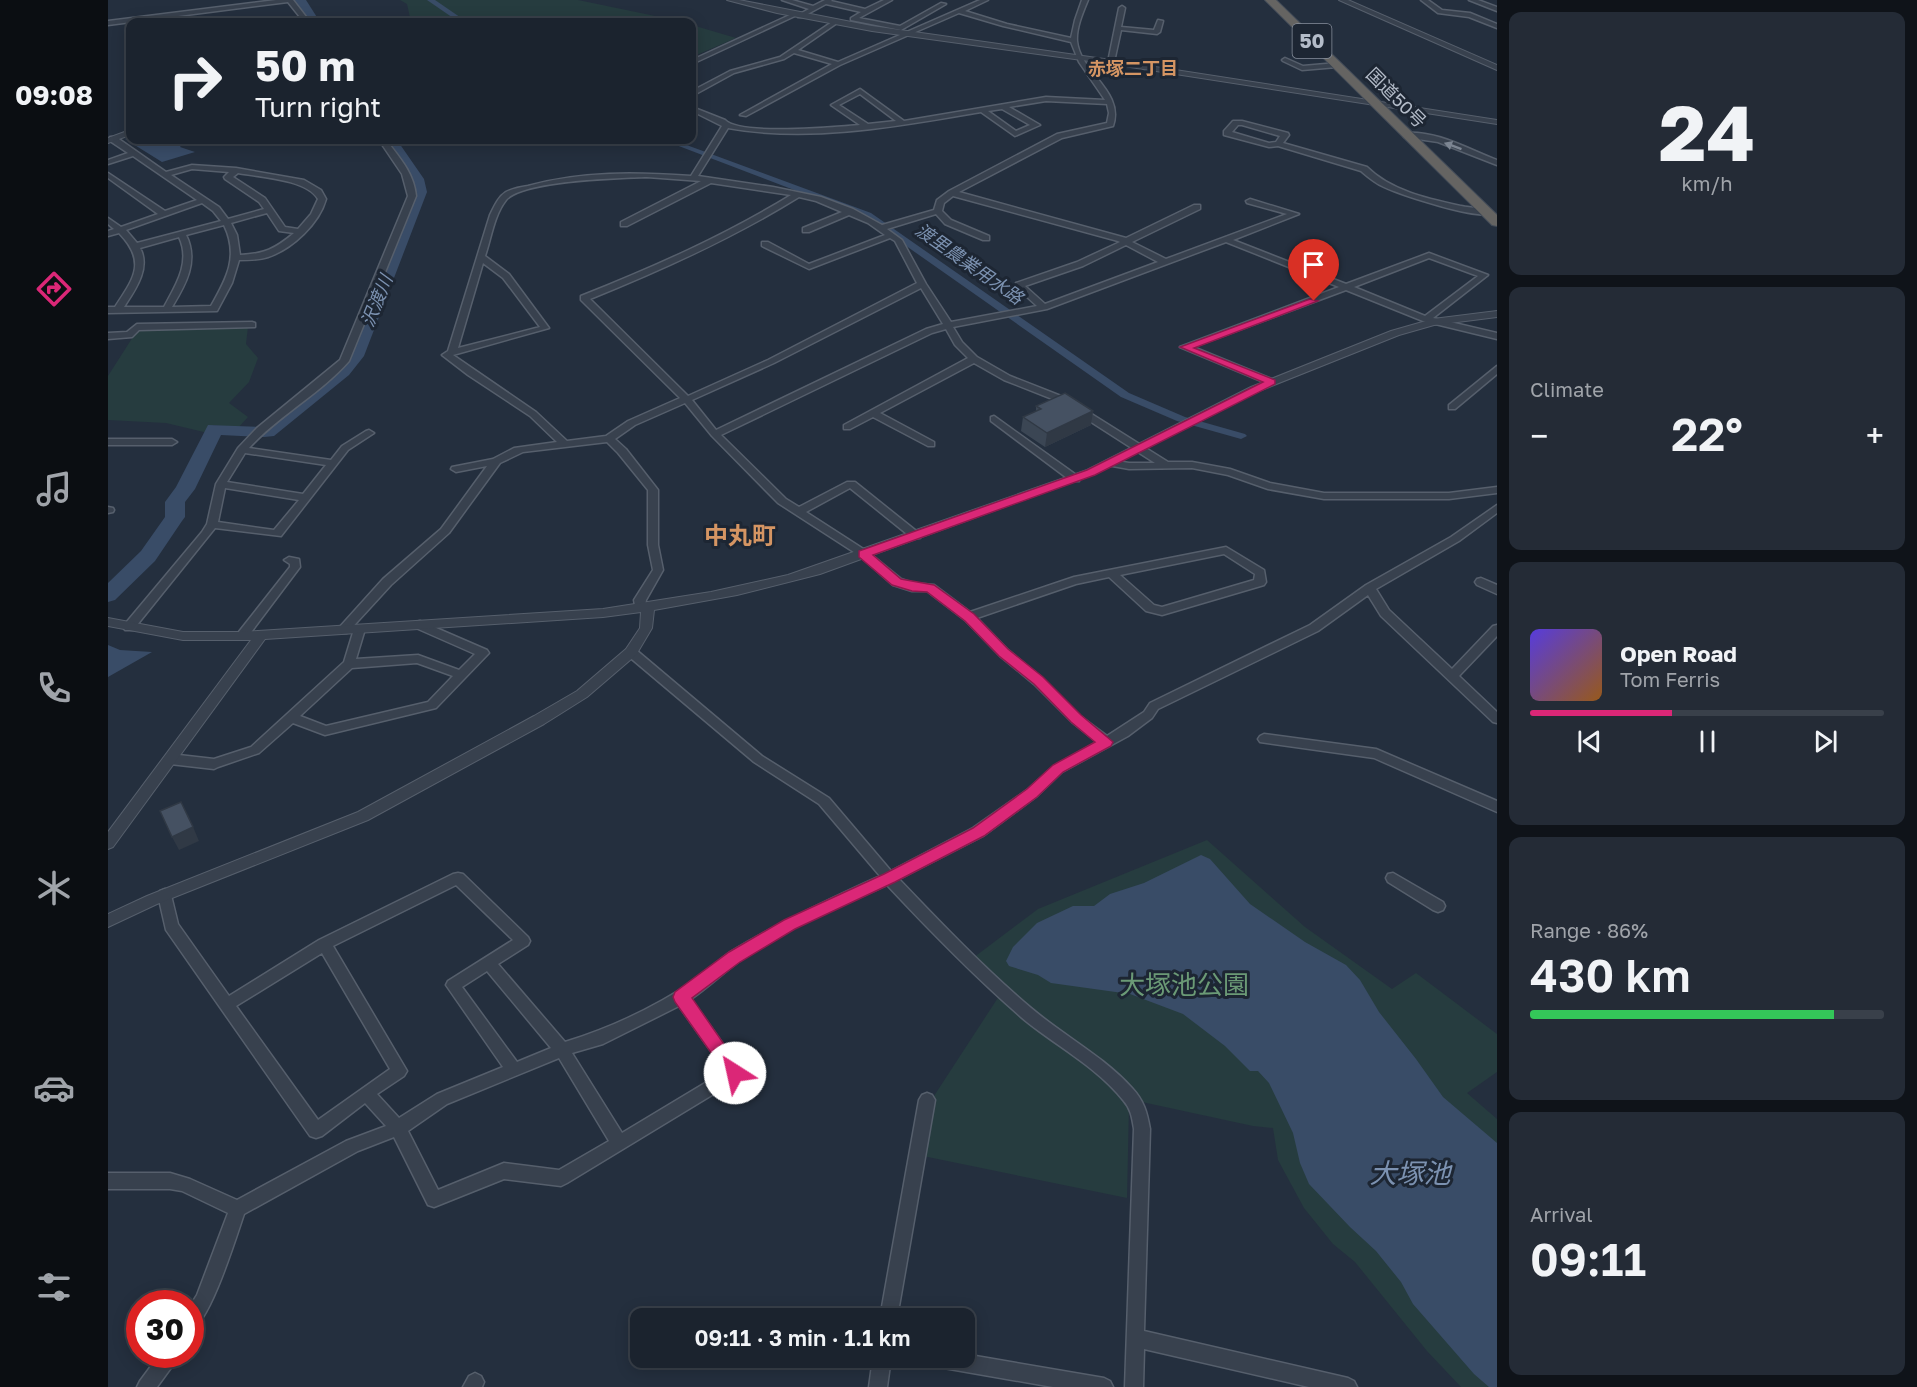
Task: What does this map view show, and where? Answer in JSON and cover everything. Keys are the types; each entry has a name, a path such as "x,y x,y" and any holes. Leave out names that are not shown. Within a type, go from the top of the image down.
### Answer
{"highway":[{"name":"国道50号","path":"1270,0 1493,217"}],"street":[{"path":"141,18 290,0 304,18"},
{"path":"730,0 797,16 905,35 1111,62 1497,127"},
{"path":"785,0 813,8"},
{"path":"889,0 853,19 901,28 943,4"},
{"path":"933,0 959,11 1005,25 1074,41"},
{"path":"744,115 838,64 985,0"},
{"path":"938,211 940,202 952,193 1060,136 1110,123 1112,117 1110,102 1079,58 1074,41 1077,21 1085,0"},
{"path":"1342,0 1497,68"},
{"path":"1424,0 1440,12 1460,14 1497,26"},
{"path":"1460,14 1476,0 1497,9"},
{"path":"696,60 827,1 866,11"},
{"path":"1111,62 1122,8"},
{"path":"108,22 126,20"},
{"path":"1117,28 1157,32 1160,21"},
{"path":"696,92 732,72 776,61 834,23"},
{"path":"794,51 838,64"},
{"path":"1285,60 1302,68 1337,65"},
{"path":"868,127 834,105 861,91 903,123"},
{"path":"696,111 726,126 749,130 814,131 903,123 1046,99 1110,102"},
{"path":"984,111 1015,134 1036,125 1005,107"},
{"path":"1381,109 1497,122"},
{"path":"1278,144 1285,135 1242,123 1236,123 1227,133 1269,145 1278,144 1364,169 1368,177 1410,196 1493,217"},
{"path":"693,178 726,126"},
{"path":"111,140 126,134"},
{"path":"1407,135 1415,134 1436,140 1497,163"},
{"path":"108,310 214,309 229,285 237,258 234,236 227,221 204,200 135,153 111,140"},
{"path":"129,627 212,524 221,484 242,450 260,430 344,361 412,196 412,187 406,174 386,144"},
{"path":"108,162 135,153"},
{"path":"166,174 192,167 236,170 301,182 318,192 322,199 319,212 300,232 267,255 237,258"},
{"path":"236,170 228,177 262,200 282,229 300,232"},
{"path":"108,175 164,214"},
{"path":"452,352 494,215 503,199 510,193 584,177 647,175 693,178 799,194 850,212 886,229 902,244 922,284 958,343 974,359 1007,378 1063,400 1164,464"},
{"path":"624,224 708,181"},
{"path":"952,193 1126,242 1165,262"},
{"path":"799,194 697,250 584,298 687,399 715,434 771,491 797,512 864,554 897,582 912,587 930,588 969,618 1076,719 1106,742"},
{"path":"108,234 204,200"},
{"path":"715,434 914,337 949,325 1044,307 1295,214 1250,201"},
{"path":"1044,307 1019,285 1080,264 1197,207"},
{"path":"137,246 270,210"},
{"path":"765,244 809,267 886,229 938,211"},
{"path":"938,211 957,227 986,238"},
{"path":"806,230 850,212"},
{"path":"108,220 137,246 141,255 140,269 133,287 118,310"},
{"path":"166,310 188,267 189,250 181,234"},
{"path":"1227,240 1343,288 1430,320 1497,336"},
{"path":"1271,382 1185,347 1288,311 1343,288 1412,264 1429,255 1484,275 1430,320"},
{"path":"481,257 506,276 545,328 447,355 471,374 533,414 564,443"},
{"path":"456,469 496,462 514,451 609,439 614,433 636,420 771,362 922,284"},
{"path":"108,622 183,636 261,635 573,616 644,608 773,583 864,554 1075,479 1271,382 1430,320 1497,314"},
{"path":"108,336 129,335 137,327 252,325"},
{"path":"847,428 974,359"},
{"path":"1452,407 1496,370"},
{"path":"874,414 931,444"},
{"path":"994,419 1075,479"},
{"path":"212,524 277,534 345,448 369,433"},
{"path":"108,921 165,895 324,833 406,794 582,694 631,651 646,628 644,608 640,600 658,570 653,545 652,490 622,451 609,439"},
{"path":"108,442 172,442"},
{"path":"242,450 334,462"},
{"path":"343,630 387,582 445,531 496,462"},
{"path":"1111,463 1129,466 1182,464 1208,467 1268,486 1324,496 1449,496 1497,490"},
{"path":"221,484 306,498"},
{"path":"797,512 851,484 916,536"},
{"path":"204,1300 238,1209 352,1146 398,1128 442,1099 562,1050 598,1039 681,997 734,957 790,924 889,878 978,832 1032,793 1058,769 1124,733 1148,715 1154,706 1298,637 1370,588 1455,539 1497,508"},
{"path":"969,618 1074,581 1226,550 1260,573 1260,582 1162,611 1150,608 1112,574"},
{"path":"242,636 295,567 294,561 289,560"},
{"path":"1481,582 1497,590"},
{"path":"1370,588 1385,614 1497,719"},
{"path":"291,717 325,731 432,705 483,653 420,625"},
{"path":"170,759 214,764 255,750 349,664 359,629"},
{"path":"1452,677 1497,629"},
{"path":"108,843 261,635"},
{"path":"631,651 758,759 824,801 889,878 969,962 1028,1014 1102,1068 1128,1094 1139,1109 1142,1129 1134,1387"},
{"path":"349,664 418,659 461,675"},
{"path":"1264,739 1376,754 1497,807"},
{"path":"226,1005 324,944 458,878 524,941 453,985 513,1069"},
{"path":"1393,878 1438,906"},
{"path":"165,895 171,926 316,1131 399,1071 324,944"},
{"path":"489,963 562,1050 619,1143"},
{"path":"366,1093 398,1128 434,1199 504,1171 561,1178 735,1073 681,997"},
{"path":"890,1308 927,1100"},
{"path":"108,1181 170,1181 184,1184 238,1209"},
{"path":"1136,1338 1348,1387"},
{"path":"975,1364 1104,1387"},
{"path":"146,1387 161,1368"},
{"path":"879,1387 881,1368"}],"green space":[{"path":"400,0 578,0 665,18 410,18 407,4"},
{"path":"696,26 736,38 696,55"},
{"path":"248,327 246,344 258,358 249,382 229,403 248,417 238,428 213,425 208,433 166,423 108,420 108,376 138,329"},
{"name":"大塚池公園","path":"1207,840 1305,927 1392,989 1416,973 1497,1034 1497,1072 1467,1093 1497,1119 1497,1387 1461,1387 1427,1351 1355,1262 1333,1244 1304,1208 1278,1160 1273,1128 1253,1126 1142,1102 1129,1105 1127,1198 923,1156 934,1096 1003,990 973,958 1038,909"}],"water":[{"path":"133,144 182,144 180,147 195,152 162,162"},
{"path":"108,645 120,650 152,652 108,677"},
{"name":"大塚池","path":"1201,855 1210,859 1250,904 1305,942 1346,965 1360,980 1379,1012 1443,1097 1497,1143 1497,1387 1489,1387 1474,1374 1413,1304 1401,1282 1376,1251 1309,1184 1300,1163 1293,1133 1269,1083 1258,1071 1250,1071 1225,1046 1183,1014 1130,994 1051,983 1038,975 1009,966 1006,961 1013,947 1037,923 1073,906 1094,906 1110,894 1144,883"}],"building":[{"path":"1065,393 1093,411 1047,433 1023,417 1041,409 1036,406"},
{"path":"181,802 193,827 172,837 160,811"}],"waterway":[{"name":"沢渡川","path":"300,0 312,18"},
{"name":"渡里農業用水路","path":"430,0 457,18"},
{"name":"沢渡川","path":"264,432 268,432 343,371 355,356 420,192 417,179 394,144"},
{"name":"渡里農業用水路","path":"678,144 868,215 1125,395 1181,419 1241,436"},
{"name":"沢渡川","path":"108,595 148,556 175,517 175,502 185,489 207,448 214,429 255,431"}],"district":[{"name":"赤塚二丁目","path":"1133,69"},
{"name":"中丸町","path":"740,536"}],"route":[{"path":"735,1073 681,997 734,957 790,924 889,878 978,832 1032,793 1058,769 1106,742 1076,719 969,618 930,588 912,587 897,582 864,554 1075,479 1271,382 1185,347 1314,301"}]}
